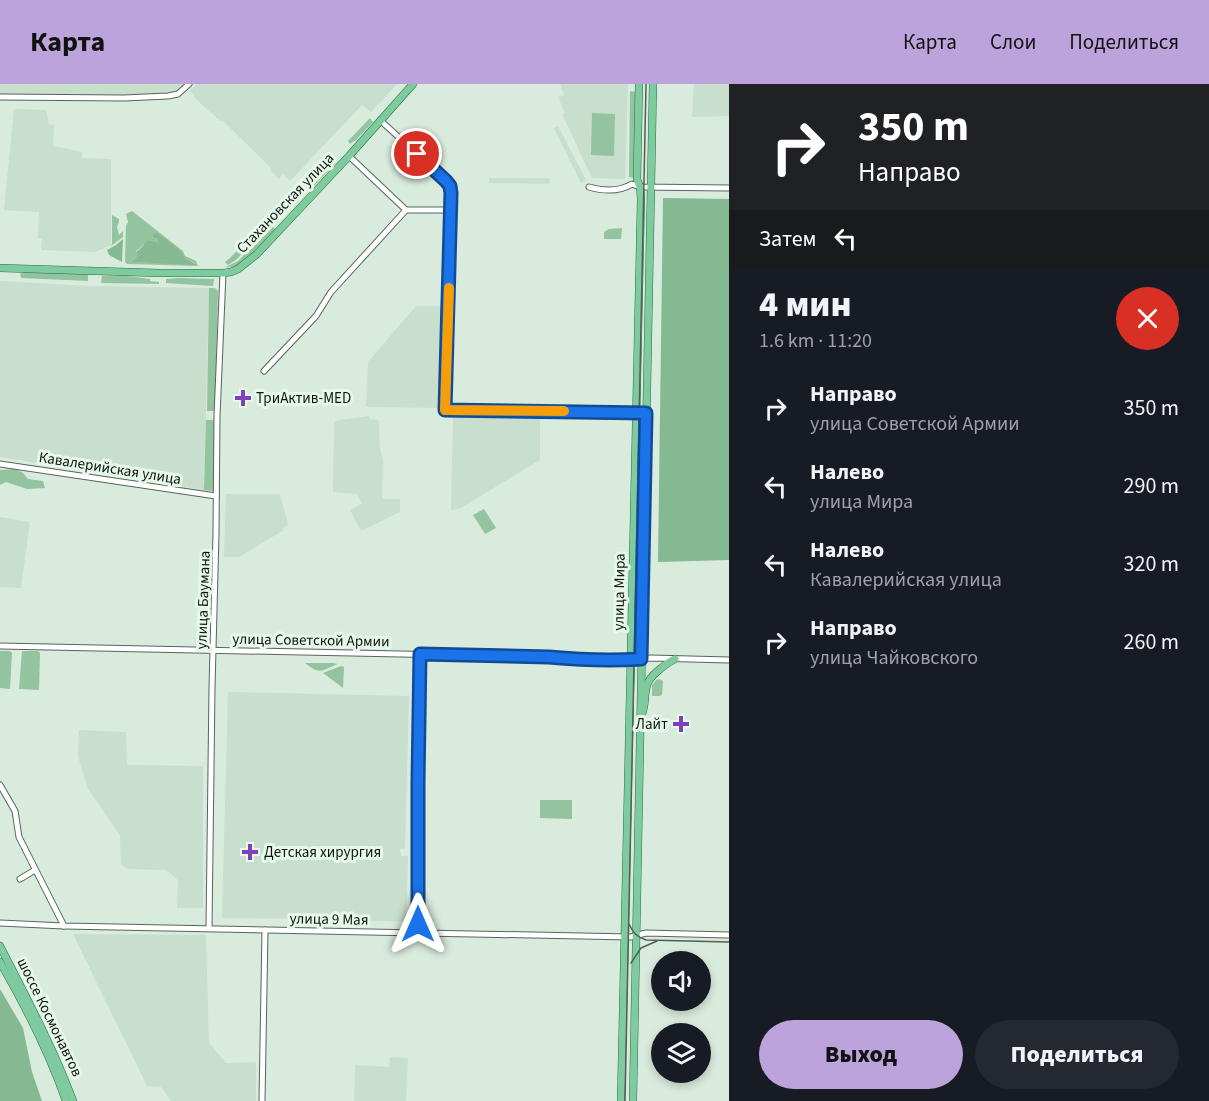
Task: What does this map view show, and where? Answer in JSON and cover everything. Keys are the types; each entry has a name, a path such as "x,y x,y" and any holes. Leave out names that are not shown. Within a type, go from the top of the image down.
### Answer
{"main road":[{"name":"Стахановская улица","path":"0,268 160,273 223,273 238,269 257,254 413,84"},
{"name":"улица Мира","path":"621,1101 636,413 640,186 637,179 639,84"},
{"name":"улица Мира","path":"633,1101 653,84"},
{"path":"640,719 645,706 647,684 675,659"},
{"name":"шоссе Космонавтов","path":"0,946 61,1067 73,1101"},
{"name":"шоссе Космонавтов","path":"0,962 41,1037 66,1101"}],"street":[{"path":"0,97 168,96 178,94 189,84"},
{"path":"380,120 446,181 451,189 445,410 646,413"},
{"path":"348,156 406,210 452,210"},
{"path":"589,186 619,190 632,184 651,187 729,188"},
{"path":"264,371 316,316 331,291 406,210"},
{"name":"улица Баумана","path":"209,928 218,383 223,273"},
{"name":"Кавалерийская улица","path":"0,464 216,496"},
{"name":"улица Советской Армии","path":"0,646 549,657 621,661 641,659 729,660"},
{"path":"418,933 420,654"},
{"path":"0,785 15,811 20,837 64,926"},
{"path":"20,879 35,870"},
{"name":"улица 9 Мая","path":"0,923 418,933 729,935"},
{"path":"261,1101 265,930"}],"shaded area":[{"path":"0,84 187,84 183,89 173,93 129,96 0,94"},
{"path":"197,84 397,84 371,112 362,105 290,181 283,174 279,179 270,170 271,168 222,120 220,121 197,100 190,91"},
{"path":"560,84 628,84 625,179 592,178 562,114 565,113 558,97 564,95"},
{"path":"694,84 729,84 729,116 692,117"},
{"path":"14,109 46,110 49,124 54,125 53,146 82,152 82,158 111,159 111,245 95,252 41,250 42,239 38,239 39,212 4,210"},
{"path":"558,126 586,180 581,183 554,128"},
{"path":"489,178 550,178 549,184 489,183"},
{"path":"0,281 90,286 209,288 204,490 0,457"},
{"path":"416,306 443,306 441,408 366,407 368,362"},
{"path":"369,416 371,420 379,421 380,449 383,460 382,499 400,499 400,512 361,531 350,510 362,504 357,494 333,492 334,422"},
{"path":"453,417 540,419 540,460 459,509 451,510"},
{"path":"226,494 280,494 288,525 283,528 284,530 239,557 224,557"},
{"path":"0,517 30,522 21,588 0,587"},
{"path":"228,692 409,696 405,848 400,849 401,856 408,856 406,922 222,918"},
{"path":"79,730 126,732 127,765 203,766 203,908 177,908 178,880 166,870 127,869 121,864 120,835 88,789 78,756"},
{"path":"73,934 206,935 209,1043 226,1063 256,1062 256,1101 171,1101 161,1087 147,1086"},
{"path":"390,1057 408,1058 406,1101 354,1101 355,1065 389,1067"}],"green space":[{"path":"630,91 636,92 634,178 629,177"},
{"path":"592,113 615,114 614,156 591,155"},
{"path":"370,118 373,122 350,144 348,141"},
{"path":"332,159 335,161 332,167 312,188 308,185"},
{"path":"663,198 729,199 729,560 658,562"},
{"path":"132,211 183,251 185,256 196,261 198,266 127,264 125,262 128,222 126,214","holes":["159,234 185,258 196,264 131,262 137,256 136,251 147,242 162,244 152,237"]},
{"path":"112,215 119,219 117,227 119,235 123,231 123,237 111,246 112,244"},
{"path":"261,225 263,232 237,259 228,265 225,262"},
{"path":"272,226 276,230 247,260 233,267 226,267 238,261"},
{"path":"622,228 621,239 604,239 604,232 609,229"},
{"path":"154,233 159,234 185,258 197,265 131,262 137,256 136,252 147,241 160,243 152,237"},
{"path":"123,239 122,262 109,255 107,250"},
{"path":"25,272 87,274 88,281 21,278 20,274"},
{"path":"102,276 150,279 159,284 101,283"},
{"path":"166,279 214,279 213,286 166,283"},
{"path":"209,288 215,288 218,291 215,409 213,411 207,411"},
{"path":"206,420 213,420 215,423 213,491 204,490"},
{"path":"16,469 28,479 43,481 45,488 27,489 6,482 0,485 0,470"},
{"path":"484,509 496,528 485,534 473,515"},
{"path":"0,651 12,653 10,689 0,688"},
{"path":"22,651 40,653 39,690 19,689"},
{"path":"305,663 333,663 338,664 320,671"},
{"path":"344,667 343,688 323,673"},
{"path":"659,679 663,681 662,695 652,696 652,685"},
{"path":"540,800 572,800 572,819 540,818"},
{"path":"0,989 23,1028 32,1072 42,1101 0,1101"}],"tram line":[{"path":"625,1101 646,84"},
{"path":"629,924 640,938 646,940 729,942"},
{"path":"631,963 641,948 657,941"}],"slow traffic":[{"path":"449,288 445,410 564,411"}],"place":[{"name":"ТриАктив-MED","path":"243,398"},
{"name":"Лайт","path":"681,724"},
{"name":"Детская хирургия","path":"250,852"}],"route":[{"path":"417,154 446,181 451,193 445,410 646,413 641,659 621,661 420,654 418,924"}]}
